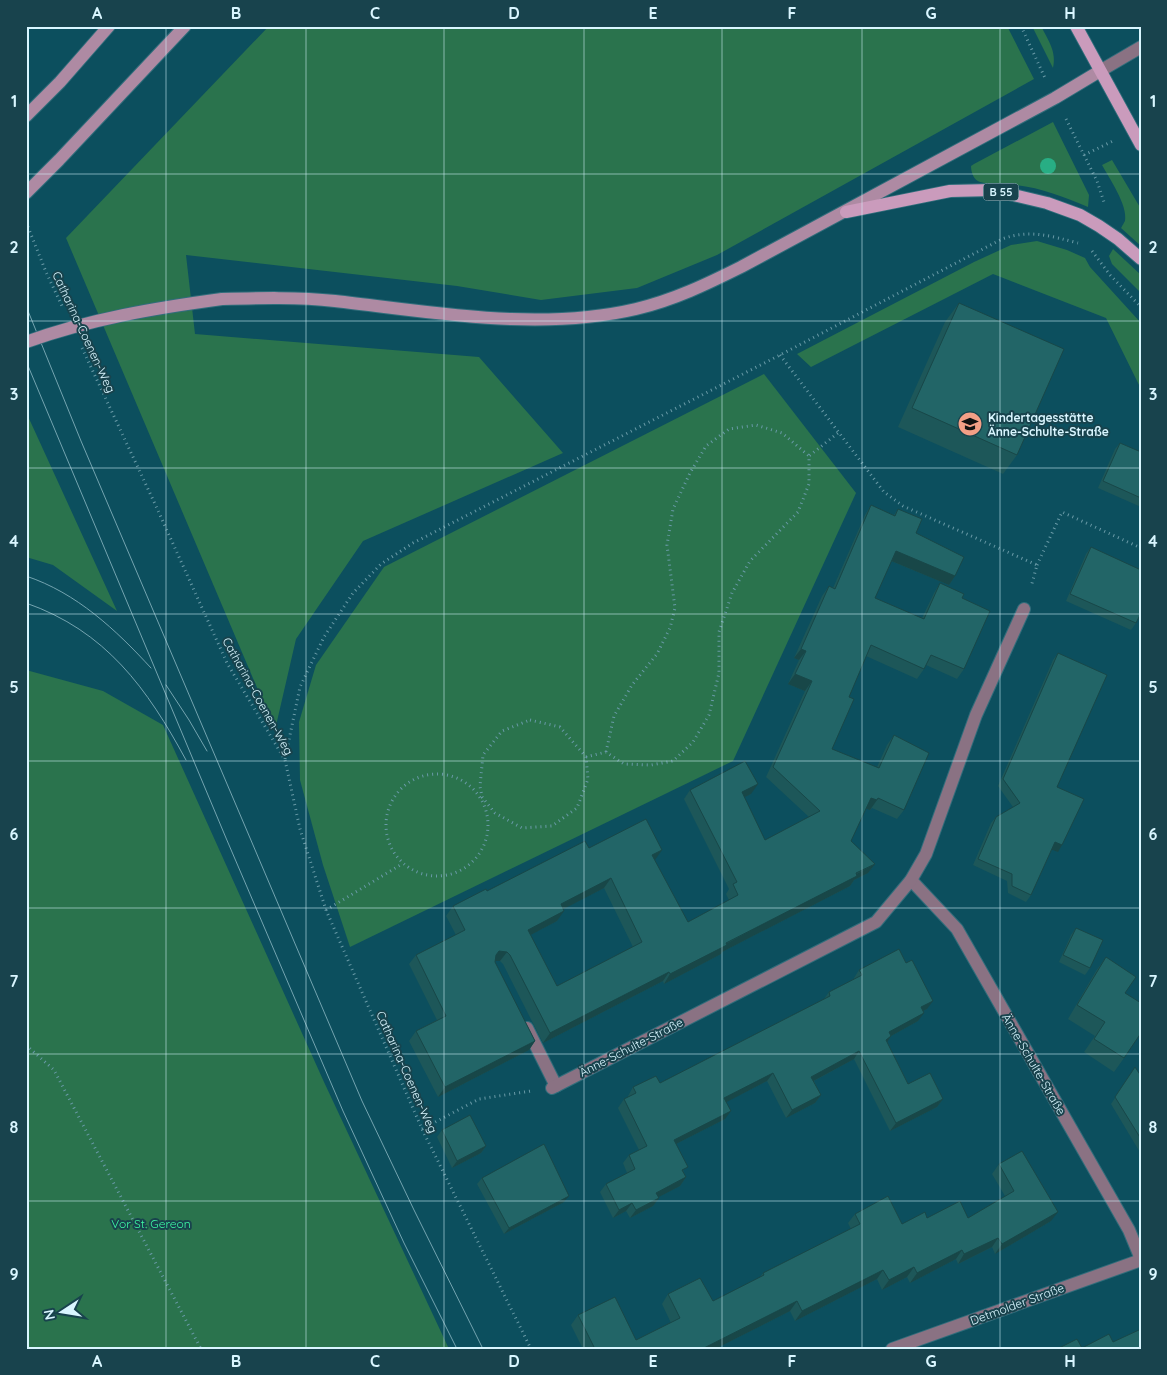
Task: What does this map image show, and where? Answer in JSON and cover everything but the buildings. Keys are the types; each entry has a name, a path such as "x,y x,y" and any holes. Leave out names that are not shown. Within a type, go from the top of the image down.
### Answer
{"main road":[{"path":"26,116 60,82 110,26"},
{"path":"26,193 185,26"},
{"path":"1076,26 1141,145"},
{"path":"26,342 54,332 112,317 167,306 222,299 279,298 333,301 449,315 509,319 599,316 635,310 665,302 698,289 741,268 1055,98 1100,71"},
{"name":"B 55","path":"846,212 950,191 992,190 1064,208 1099,226 1118,239 1141,259"}],"street":[{"path":"1100,71 1141,47"},
{"name":"Änne-Schulte-Straße","path":"554,1087 876,922 911,880 926,854 976,715 1024,609"},
{"name":"Änne-Schulte-Straße","path":"911,880 957,928 1129,1230 1141,1260"},
{"path":"522,1018 554,1087"},
{"name":"Detmolder Straße","path":"892,1349 1141,1260"}],"path":[{"path":"1021,26 1041,71 1102,192 1105,209 1089,246"},
{"name":"Catharina-Coenen-Weg","path":"26,222 63,308"},
{"path":"285,760 300,687 324,637 353,594 381,564 413,543 1014,235 1039,235 1089,246 1110,275 1141,307"},
{"name":"Catharina-Coenen-Weg","path":"80,344 227,662 285,760 300,829 326,910 422,1130 531,1349"},
{"path":"780,355 884,492 903,506 1037,565"},
{"path":"586,757 606,752 624,764 651,765 673,761 694,742 709,715 719,673 720,632 732,593 750,561 798,512 809,484 809,456 782,433 756,425 729,429 706,446 690,473 673,509 667,545 675,608 670,628 657,654 632,685 614,716 606,752"},
{"path":"809,456 838,433"},
{"path":"1024,609 1037,565 1062,512 1141,548"},
{"path":"482,797 460,778 450,776 431,773 403,784 387,809 386,839 402,864 428,877 458,874 481,855 490,826 482,797 480,786 483,755 502,731 530,720 560,727 586,757 588,780 577,808 552,826 522,828 495,813 482,797"},
{"path":"326,910 402,864"},
{"path":"26,1045 54,1070 201,1349"},
{"path":"422,1130 479,1099 554,1087"}],"green space":[{"path":"269,26 1007,26 1034,79 717,255 637,288 541,300 457,286 186,255 195,334 479,357 563,453 363,541 296,639 275,730 66,238"},
{"path":"1032,26 1041,26 1049,41 1054,57 1053,68"},
{"path":"1053,122 1089,195 1088,207 1062,196 1035,188 1012,184 984,183 978,181 972,174 971,166"},
{"path":"1112,160 1141,209 1141,246 1121,228 1125,221 1124,207 1102,165"},
{"path":"1037,241 1067,250 1085,258 1090,267 1141,323 1141,389 1106,318 993,274 811,367 797,354 974,262 1011,245"},
{"path":"1113,249 1141,275 1141,293 1112,264 1109,256"},
{"path":"764,374 856,493 733,761 350,947 323,865 300,780 299,722 316,665 384,567"},
{"path":"26,412 117,611 53,565 26,557"},
{"name":"Vor St. Gereon","path":"26,670 103,691 163,725 324,1082 449,1349 26,1349"}],"tram line":[{"path":"26,306 81,441 362,1101 483,1349"},
{"path":"26,361 343,1111 404,1243 457,1349"},
{"path":"26,576 62,592 94,614 124,640 151,668"},
{"path":"26,603 54,615 79,629 121,665 156,709 186,760"},
{"path":"166,685 207,751"}],"place":[{"name":"Kindertagesstätte Änne-Schulte-Straße","path":"970,424"}]}
